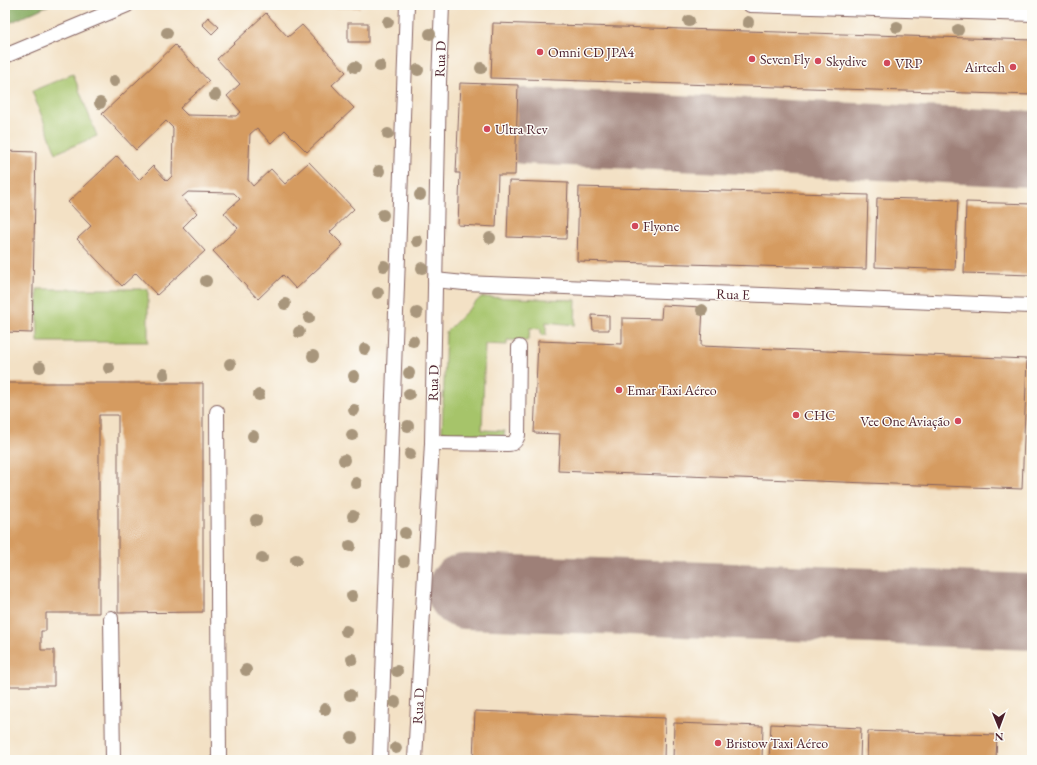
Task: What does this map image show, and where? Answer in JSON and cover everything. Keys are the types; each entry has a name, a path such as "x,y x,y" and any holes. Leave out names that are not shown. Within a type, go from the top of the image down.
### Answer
{"lane":[{"path":"5,56 127,5"},
{"path":"380,760 407,5"},
{"name":"Rua D","path":"415,760 432,444 439,82 442,5"},
{"path":"750,5 1032,14"},
{"name":"Rua E","path":"435,280 464,283 1032,306"},
{"path":"432,444 512,444 515,442 518,435 519,347"},
{"path":"216,412 219,760"},
{"path":"111,618 113,760"}],"green space":[{"path":"5,5 49,5 5,25"},
{"path":"73,74 97,136 56,153 32,91"},
{"path":"37,289 148,289 148,342 38,342"},
{"path":"481,297 576,300 575,325 546,322 546,335 541,335 541,329 530,328 527,341 507,340 507,345 485,344 482,430 505,431 504,436 442,432 446,332"}],"building":[{"path":"336,5 360,5 360,8 336,8"},
{"path":"266,13 288,37 302,25 346,72 332,85 354,108 307,152 285,130 271,143 257,128 250,134 248,180 253,186 271,169 285,184 309,162 354,209 330,232 343,245 296,289 283,275 258,299 213,251 238,228 224,213 240,199 234,193 188,192 182,197 197,213 183,227 205,251 157,295 136,273 122,286 77,239 91,226 68,202 117,156 139,180 153,166 167,181 172,176 173,128 166,121 136,150 102,114 175,45 209,81 180,108 187,115 236,116 241,112 227,96 240,84 217,59"},
{"path":"208,17 219,27 212,34 202,24"},
{"path":"348,23 368,23 368,42 348,42"},
{"path":"493,23 1032,40 1032,95 491,78"},
{"name":"Ultra Rev","path":"460,83 518,85 515,175 498,175 496,227 458,225 460,173 456,173"},
{"path":"5,151 36,152 32,333 5,332"},
{"path":"509,181 568,183 566,239 507,237"},
{"path":"579,187 868,195 866,269 577,261"},
{"path":"877,198 958,200 955,270 875,267"},
{"path":"966,202 1032,204 1032,275 964,273"},
{"path":"662,305 703,307 701,346 1027,359 1022,489 558,471 560,434 534,433 538,341 622,344 622,318 661,319"},
{"path":"592,315 609,316 609,330 593,330"},
{"path":"5,383 203,383 203,612 118,613 118,415 99,415 99,613 46,613 46,631 41,631 41,650 54,650 54,686 8,686 8,668 5,668"},
{"path":"475,711 665,718 664,760 473,760"},
{"name":"Bristow Taxi Aéreo","path":"674,723 763,726 762,760 673,760"},
{"path":"771,724 861,728 860,760 769,760"},
{"path":"868,731 997,735 996,760 867,760"}],"taxiway":[{"path":"524,126 1032,149"},
{"path":"465,591 1032,612"}],"place":[{"name":"Omni CD JPA4","path":"540,52"},
{"name":"Seven Fly","path":"752,59"},
{"name":"Skydive","path":"818,61"},
{"name":"VRP","path":"887,63"},
{"name":"Airtech","path":"1013,67"},
{"name":"Ultra Rev","path":"487,129"},
{"name":"Flyone","path":"635,226"},
{"name":"Emar Taxi Aéreo","path":"619,390"},
{"name":"CHC","path":"796,415"},
{"name":"Vee One Aviação","path":"958,421"},
{"name":"Bristow Taxi Aéreo","path":"718,743"}]}
